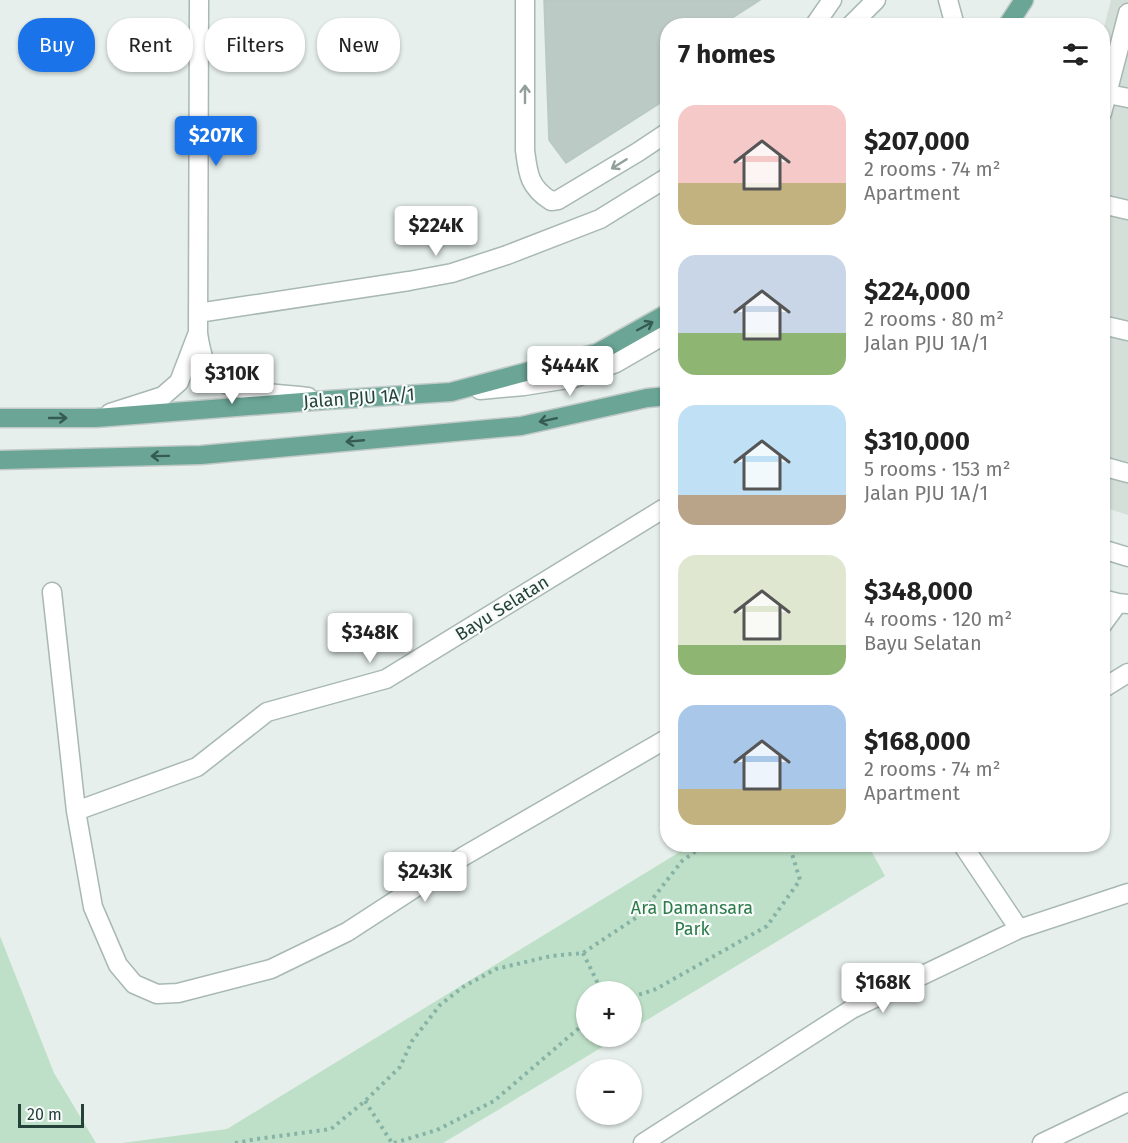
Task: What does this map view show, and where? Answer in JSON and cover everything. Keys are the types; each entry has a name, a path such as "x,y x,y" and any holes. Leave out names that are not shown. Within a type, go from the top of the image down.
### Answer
{"main road":[{"path":"1012,18 1024,0"},
{"name":"Jalan PJU 1A/1","path":"0,418 96,418 452,392 597,352 660,318"},
{"path":"0,460 201,455 521,426 660,397"}],"street":[{"path":"199,0 198,333 201,356 213,376 231,387 328,400"},
{"path":"525,0 525,150 528,174 533,185 551,201 558,200 660,137"},
{"path":"820,18 832,0"},
{"path":"858,18 876,0"},
{"path":"948,0 953,18"},
{"path":"1110,86 1128,13"},
{"path":"1110,94 1128,98"},
{"path":"198,312 452,273 507,255 600,219 660,182"},
{"path":"1110,206 1128,210"},
{"path":"1110,327 1128,331"},
{"path":"96,418 163,396 179,382 198,333"},
{"path":"452,392 524,386 574,378 616,363 660,338"},
{"path":"1110,468 1128,473"},
{"name":"Bayu Selatan","path":"76,811 197,766 267,712 386,678 660,511"},
{"path":"1110,551 1128,557"},
{"path":"52,592 76,811 93,907 118,965 134,984 157,994 178,993 272,969 347,932 464,856 660,743"},
{"path":"1110,684 1128,673"},
{"path":"967,852 1019,929"},
{"path":"643,1143 852,1009 1019,929 1128,893"},
{"path":"1042,1143 1128,1102"}],"path":[{"path":"235,1143 332,1129 400,1067 412,1041 440,1005 463,987 496,969 551,956 583,952 640,915 682,861 695,852"},
{"path":"642,994 656,989 767,926 800,880 791,852"},
{"path":"583,952 597,981"},
{"path":"365,1101 393,1143 437,1130 494,1101 576,1031"}],"shaded area":[{"path":"1111,0 1128,0 1128,515 1110,509 1110,18 1106,18"}],"green space":[{"name":"Ara Damansara Park","path":"680,852 872,852 885,876 642,1023 642,981 576,981 576,1047 602,1047 582,1059 576,1059 576,1063 443,1143 122,1143 227,1129"},
{"path":"0,936 54,1073 96,1143 0,1143"}],"building":[{"path":"544,0 760,0 732,18 660,18 660,103 566,163 549,140"}]}
